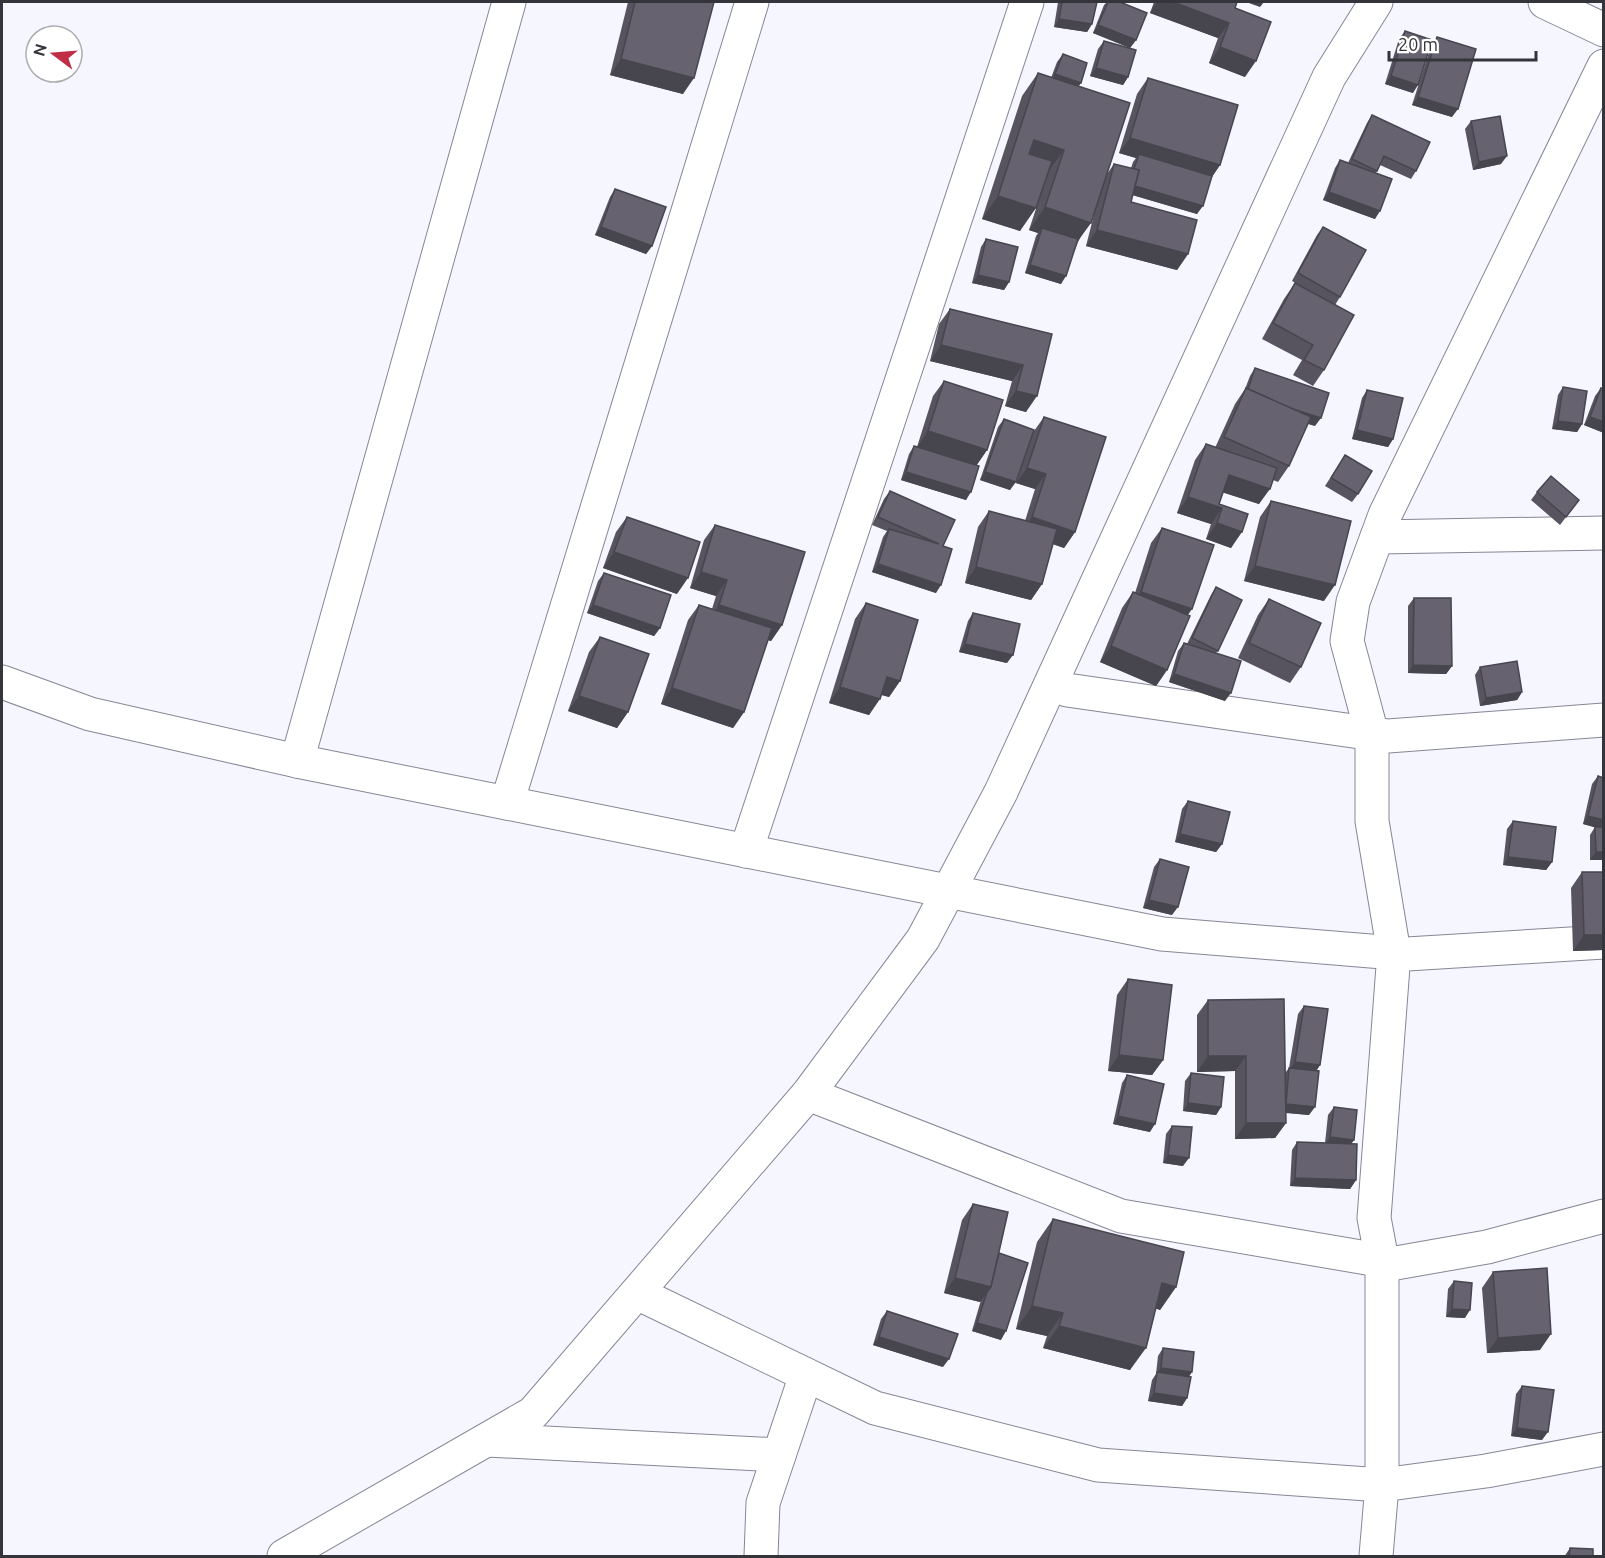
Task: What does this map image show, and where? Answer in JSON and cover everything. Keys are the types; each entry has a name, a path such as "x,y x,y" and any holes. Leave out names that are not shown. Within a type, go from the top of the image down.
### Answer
{"street":[{"path":"297,761 509,2"},
{"path":"507,803 752,2"},
{"path":"746,851 1027,2"},
{"path":"284,1557 533,1413 808,1094 923,939 1001,792 1329,77 1376,2"},
{"path":"1545,2 1604,30"},
{"path":"1376,1557 1382,1485 1382,1260 1374,1218 1394,953 1372,821 1372,734 1347,641 1353,602 1390,504 1604,66"},
{"path":"1377,537 1604,533"},
{"path":"2,682 90,714 297,761 1162,934 1407,954 1604,942"},
{"path":"1067,690 1388,736 1604,720"},
{"path":"808,1094 1121,1216 1396,1263 1487,1247 1604,1216"},
{"path":"637,1293 875,1408 1098,1465 1382,1485 1486,1471 1604,1449"},
{"path":"761,1557 763,1503 806,1375"},
{"path":"487,1440 779,1455"}],"building":[{"path":"635,2 714,2 694,78 621,59"},
{"path":"1062,2 1097,2 1092,24 1059,19"},
{"path":"1108,2 1120,2 1147,13 1136,40 1098,25"},
{"path":"1173,2 1237,2 1235,8 1271,22 1256,61 1220,47 1229,23"},
{"path":"1405,31 1432,40 1418,85 1391,76"},
{"path":"1437,37 1476,49 1458,109 1418,97"},
{"path":"1104,41 1136,50 1128,77 1096,68"},
{"path":"1063,54 1087,63 1081,83 1055,74"},
{"path":"1038,73 1130,103 1091,223 1045,207 1064,150 1034,140 1029,154 1052,161 1036,208 998,196"},
{"path":"1148,78 1238,105 1220,165 1130,138"},
{"path":"1372,115 1430,142 1416,171 1384,156 1377,171 1352,159"},
{"path":"1500,116 1507,156 1479,162 1471,121"},
{"path":"1139,154 1212,176 1203,206 1135,186 1139,170 1134,169"},
{"path":"1340,160 1392,179 1380,211 1329,192"},
{"path":"1114,164 1139,170 1131,202 1197,220 1188,254 1097,230"},
{"path":"615,189 666,207 652,246 601,227"},
{"path":"1323,227 1366,250 1340,297 1298,273"},
{"path":"1042,228 1078,239 1066,276 1030,265"},
{"path":"986,239 1018,247 1009,282 978,275"},
{"path":"1295,283 1354,315 1324,370 1304,360 1313,345 1273,323"},
{"path":"950,309 1052,334 1037,396 1016,391 1023,365 941,345"},
{"path":"1255,368 1329,393 1321,418 1290,408 1248,389"},
{"path":"944,381 1003,400 987,450 928,431"},
{"path":"1563,387 1587,391 1582,424 1558,421"},
{"path":"1246,388 1311,417 1289,466 1224,437"},
{"path":"1601,388 1604,389 1604,422 1590,417"},
{"path":"1367,390 1403,398 1393,439 1357,430"},
{"path":"1044,417 1106,437 1075,532 1032,517 1046,474 1027,468"},
{"path":"1004,419 1034,430 1016,482 985,472"},
{"path":"1206,444 1277,468 1270,489 1229,475 1219,504 1248,514 1242,532 1217,523 1222,508 1188,497"},
{"path":"914,446 979,466 971,492 906,472"},
{"path":"1345,455 1372,471 1358,494 1331,478"},
{"path":"1551,476 1579,500 1566,517 1537,492"},
{"path":"890,491 955,520 943,546 952,549 941,585 878,564 889,529 939,544 878,517"},
{"path":"1271,501 1351,521 1335,585 1255,566"},
{"path":"989,511 1057,529 1042,584 976,567"},
{"path":"627,517 700,542 688,578 614,552"},
{"path":"715,525 805,552 782,625 719,605 727,580 701,572"},
{"path":"1162,528 1214,545 1192,609 1141,592"},
{"path":"604,573 671,595 660,628 593,605"},
{"path":"1216,587 1242,600 1218,651 1192,638"},
{"path":"1133,592 1190,616 1167,670 1111,646"},
{"path":"1414,598 1451,598 1452,666 1413,665"},
{"path":"1269,599 1321,623 1301,667 1249,643"},
{"path":"866,603 918,620 900,681 887,677 880,699 840,687"},
{"path":"699,605 772,628 744,712 672,688"},
{"path":"973,613 1020,624 1013,655 965,644"},
{"path":"600,637 649,654 628,712 579,696"},
{"path":"1184,643 1241,661 1231,693 1174,674"},
{"path":"1517,661 1522,692 1486,698 1480,667"},
{"path":"1598,776 1604,778 1604,820 1588,816"},
{"path":"1188,801 1230,812 1222,844 1180,834"},
{"path":"1513,821 1556,827 1552,862 1508,857"},
{"path":"1595,827 1604,827 1604,852 1596,852"},
{"path":"1160,859 1189,867 1178,907 1149,900"},
{"path":"1582,872 1604,872 1604,935 1584,935"},
{"path":"1128,979 1172,985 1163,1060 1119,1055"},
{"path":"1284,999 1286,1123 1246,1123 1246,1056 1208,1056 1208,1000"},
{"path":"1304,1006 1328,1009 1320,1065 1295,1062"},
{"path":"1289,1068 1319,1071 1315,1107 1286,1104"},
{"path":"1191,1073 1224,1077 1221,1107 1188,1103"},
{"path":"1127,1075 1164,1084 1155,1124 1118,1116"},
{"path":"1334,1107 1357,1110 1354,1140 1330,1137"},
{"path":"1172,1126 1192,1127 1189,1158 1168,1155"},
{"path":"1297,1142 1357,1144 1356,1180 1295,1178"},
{"path":"973,1204 1008,1212 991,1287 955,1278"},
{"path":"1053,1219 1184,1252 1176,1287 1162,1283 1146,1348 1059,1326 1063,1313 1032,1306"},
{"path":"999,1253 1028,1263 1006,1331 977,1323 987,1292 991,1287"},
{"path":"1547,1268 1551,1334 1498,1338 1493,1272"},
{"path":"1454,1281 1472,1283 1470,1310 1452,1309"},
{"path":"887,1311 958,1334 949,1359 879,1337"},
{"path":"1163,1348 1194,1352 1192,1372 1161,1368"},
{"path":"1157,1372 1191,1377 1187,1398 1154,1393"},
{"path":"1522,1386 1554,1390 1548,1432 1517,1428"},
{"path":"1570,1548 1593,1549 1593,1557 1569,1557"}]}
